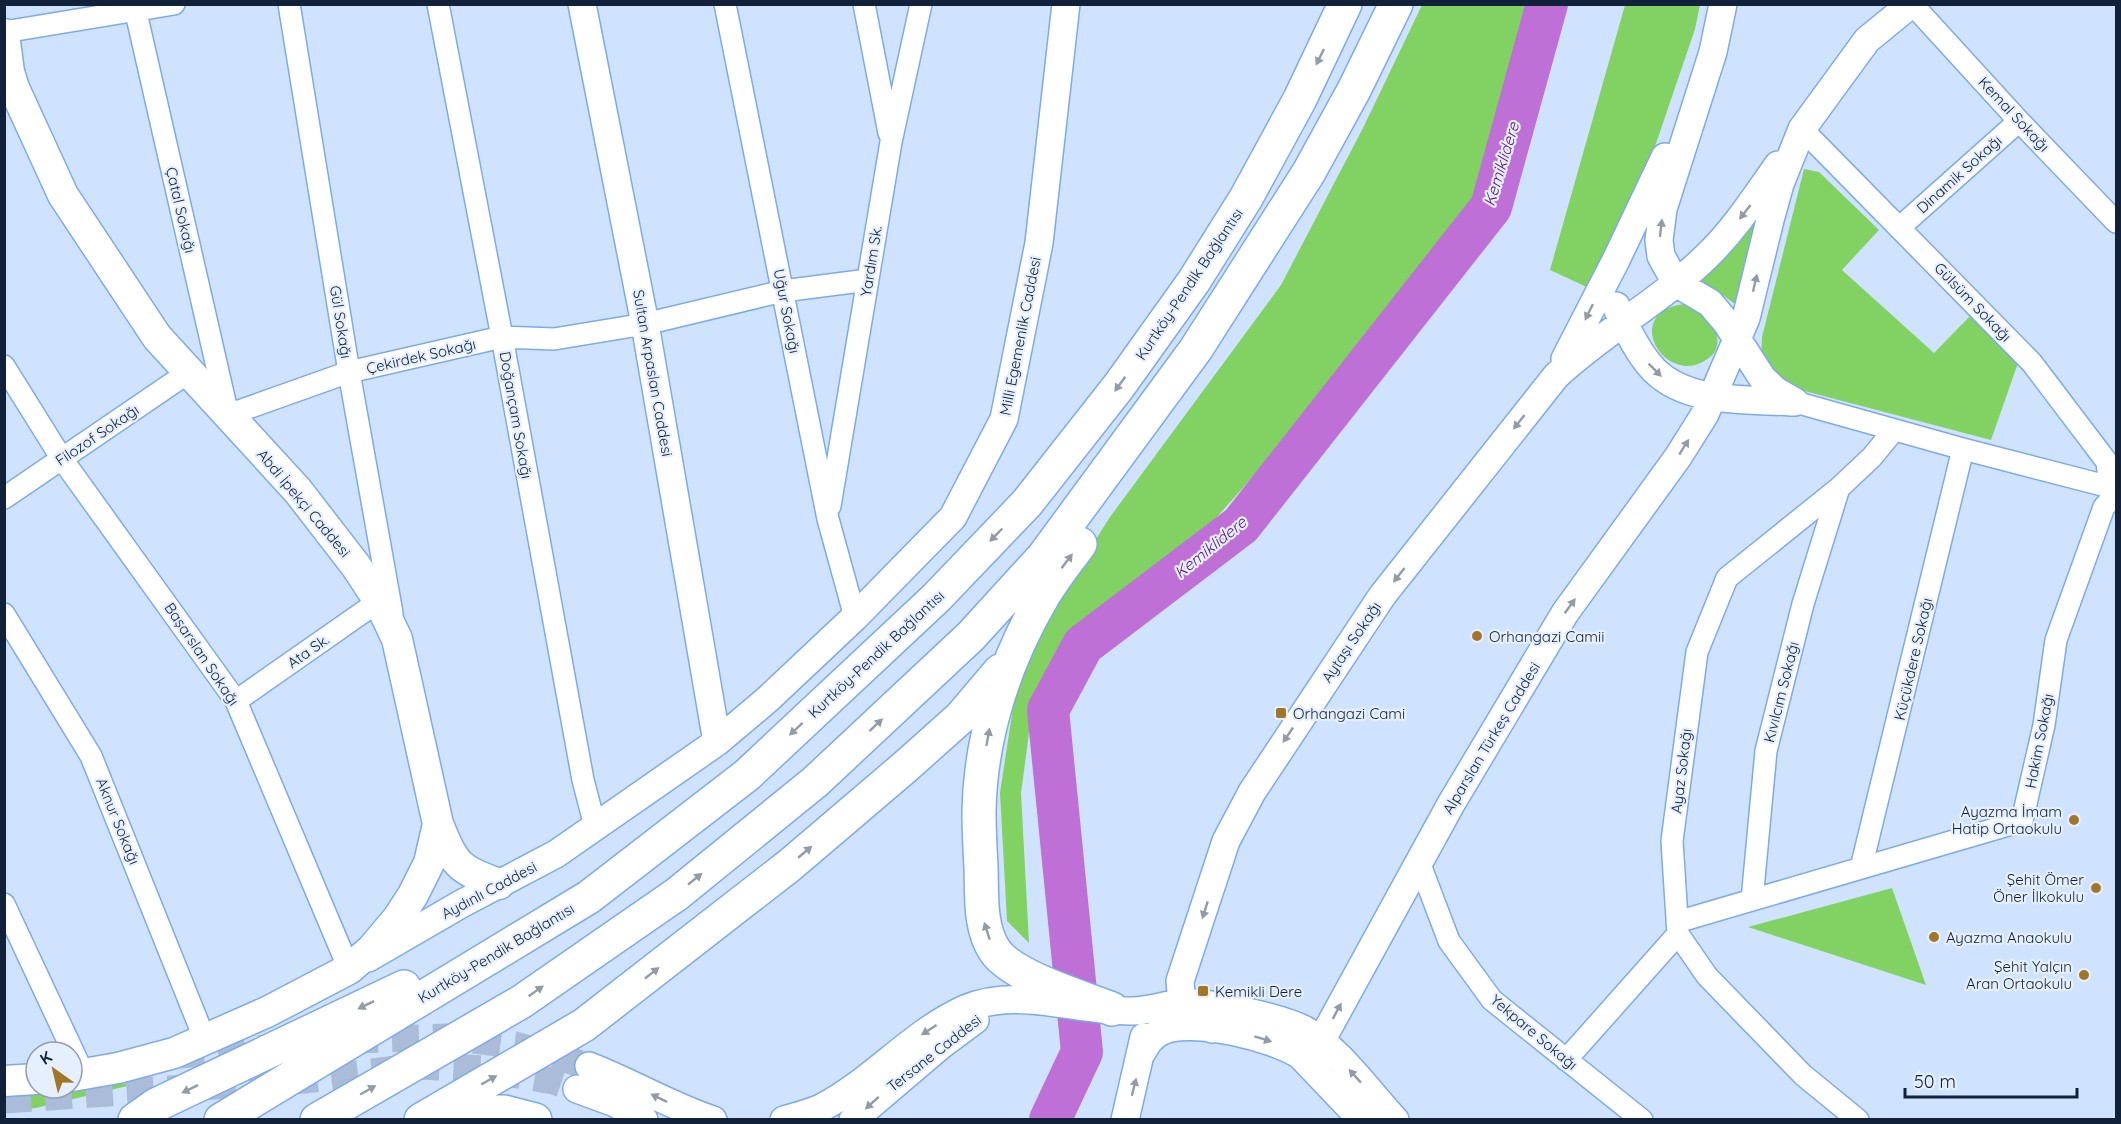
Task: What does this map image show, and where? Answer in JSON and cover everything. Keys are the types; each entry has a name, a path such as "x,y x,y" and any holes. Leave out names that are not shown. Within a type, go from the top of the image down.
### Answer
{"highway":[{"name":"Kurtköy-Pendik Bağlantısı","path":"221,1119 589,897 747,775 936,598 1027,503 1119,386 1194,281 1246,198 1300,99 1345,4"},
{"path":"317,1119 521,1002 677,894 815,782 971,636 1044,556 1196,349 1309,172 1354,90 1396,4"},
{"path":"1122,1010 1023,986 995,950 985,930 982,911 979,811 983,768 992,717 1007,670 1040,601 1180,409 1214,350 1269,237"},
{"path":"421,1119 584,1026 790,865 960,717 994,680 1021,641"},
{"path":"135,1119 156,1105 589,897"},
{"path":"448,1119 461,1113 504,1112 535,1119"}],"main road":[{"name":"Abdi İpekçi Caddesi","path":"4,33 7,73 63,195 157,337 298,491 356,566 379,601 397,639 438,824 429,863 413,895 372,950 349,969"},
{"path":"438,824 452,857 469,873 499,884"},
{"name":"Aydınlı Caddesi","path":"84,1074 149,1060 205,1040 349,969"},
{"path":"4,1081 24,1080"}],"street":[{"path":"4,33 135,8 174,4"},
{"name":"Gül Sokağı","path":"289,4 349,372 397,639"},
{"name":"Doğançam Sokağı","path":"438,4 502,337 580,769 595,825"},
{"name":"Sultan Arpaslan Caddesi","path":"582,4 645,324 717,742"},
{"name":"Uğur Sokağı","path":"726,4 828,519 855,616"},
{"path":"864,4 891,142"},
{"name":"Yardım Sk.","path":"828,519 891,142 921,4"},
{"name":"Milli Egemenlik Caddesi","path":"855,616 953,517 1004,419 1039,243 1066,4"},
{"path":"1723,4 1713,52 1663,209 1659,240 1661,256 1676,283 1710,303 1737,338 1763,379 1776,391 1795,402"},
{"path":"1556,376 1581,352 1676,283 1708,255 1728,234 1867,40 1912,4"},
{"name":"Kemal Sokağı","path":"1912,4 2019,121 2116,222"},
{"name":"Çatal Sokağı","path":"135,8 228,415"},
{"path":"1556,376 1616,260 1713,52"},
{"name":"Dinamik Sokağı","path":"1899,228 2019,121"},
{"path":"1712,396 1746,318 1780,184 1802,129"},
{"name":"Gülsüm Sokağı","path":"1802,129 2032,363 2107,462 2114,492"},
{"path":"1616,260 1612,293 1623,322 1639,351 1653,369 1671,383 1687,391 1712,396 1795,402 2114,492"},
{"name":"Çekirdek Sokağı","path":"228,415 349,372 502,337 554,339 645,324 783,291 868,280"},
{"name":"Başarslan Sokağı","path":"4,366 63,459 236,701 349,969"},
{"name":"Filozof Sokağı","path":"4,498 189,372"},
{"name":"Aytaşı Sokağı","path":"1182,992 1226,841 1252,792 1382,596 1556,376"},
{"name":"Alparslan Türkeş Caddesi","path":"1315,1052 1419,861 1565,614 1678,457 1705,414 1712,396"},
{"name":"Ayaz Sokağı","path":"1677,928 1672,841 1697,652 1727,578 1839,488 1872,458 1894,430"},
{"name":"Küçükdere Sokağı","path":"1862,868 1963,449"},
{"name":"Kıvılcım Sokağı","path":"1752,900 1766,751 1803,604 1839,488"},
{"name":"Hakim Sokağı","path":"1677,928 1752,900 2022,821 2044,725 2056,640 2104,507 2114,492"},
{"name":"Ata Sk.","path":"236,701 379,601"},
{"name":"Aknur Sokağı","path":"4,614 91,756 205,1040"},
{"name":"Aydınlı Caddesi","path":"349,969 556,854 717,742 768,699 855,616"},
{"name":"Yekpare Sokağı","path":"1419,861 1449,941 1492,1000 1642,1119"},
{"path":"4,904 9,926 62,1040"},
{"path":"1566,1060 1677,928 1707,975 1803,1075 1858,1119"},
{"path":"784,1119 823,1107 929,1029 966,1008 994,1002 1023,986"},
{"name":"Tersane Caddesi","path":"853,1119 939,1046 1000,1006 1023,986"},
{"path":"1182,992 1186,1009 1195,1019 1212,1029"},
{"path":"1122,1010 1163,999 1171,993 1182,992 1206,1005 1288,1022 1306,1030 1315,1052 1362,1119"},
{"path":"1122,1010 1142,1019 1145,1026 1141,1054 1125,1119"},
{"path":"1141,1054 1154,1036 1163,1030 1188,1026 1253,1036 1289,1048 1340,1059 1395,1119"},
{"path":"589,1066 685,1110 713,1119"},
{"path":"577,1089 615,1103 644,1119"}],"green space":[{"path":"1422,5 1533,5 1480,194 1275,452 1190,547 1075,632 1032,711 1021,793 1029,943 1007,921 1000,793 1016,688 1049,613 1110,517 1281,285 1364,126"},
{"path":"1625,5 1700,5 1695,29 1646,173 1591,289 1550,270"},
{"path":"1804,169 1819,172 1879,230 1842,270 1934,353 1970,316 2018,363 1991,440 1789,387 1761,359 1762,337"},
{"path":"1754,218 1760,221 1739,307 1698,280"},
{"path":"1684,304 1695,306 1706,314 1714,326 1717,339 1717,346 1710,357 1694,365 1679,365 1666,358 1656,347 1652,334 1654,321 1664,310"},
{"path":"1892,888 1926,985 1748,927"},
{"path":"144,1082 84,1096 84,1087"},
{"path":"24,1090 24,1100 69,1100 5,1112 4,1091"}],"waterway":[{"name":"Kemiklidere","path":"1050,1120 1082,1052 1048,710 1083,645 1241,525 1491,207 1547,4"}],"tunnel":[{"path":"351,1040 447,1037 515,1045 589,1066"},
{"path":"177,1055 268,1048"},
{"path":"4,1100 305,1080 420,1066 484,1069 553,1081 577,1089"}],"place":[{"name":"Orhangazi Camii","path":"1477,636"},
{"name":"Orhangazi Cami","path":"1281,713"},
{"name":"Ayazma İmam Hatip Ortaokulu","path":"2074,820"},
{"name":"Şehit Ömer Öner İlkokulu","path":"2096,888"},
{"name":"Ayazma Anaokulu","path":"1934,937"},
{"name":"Şehit Yalçın Aran Ortaokulu","path":"2084,975"},
{"name":"Kemikli Dere","path":"1203,991"}]}
